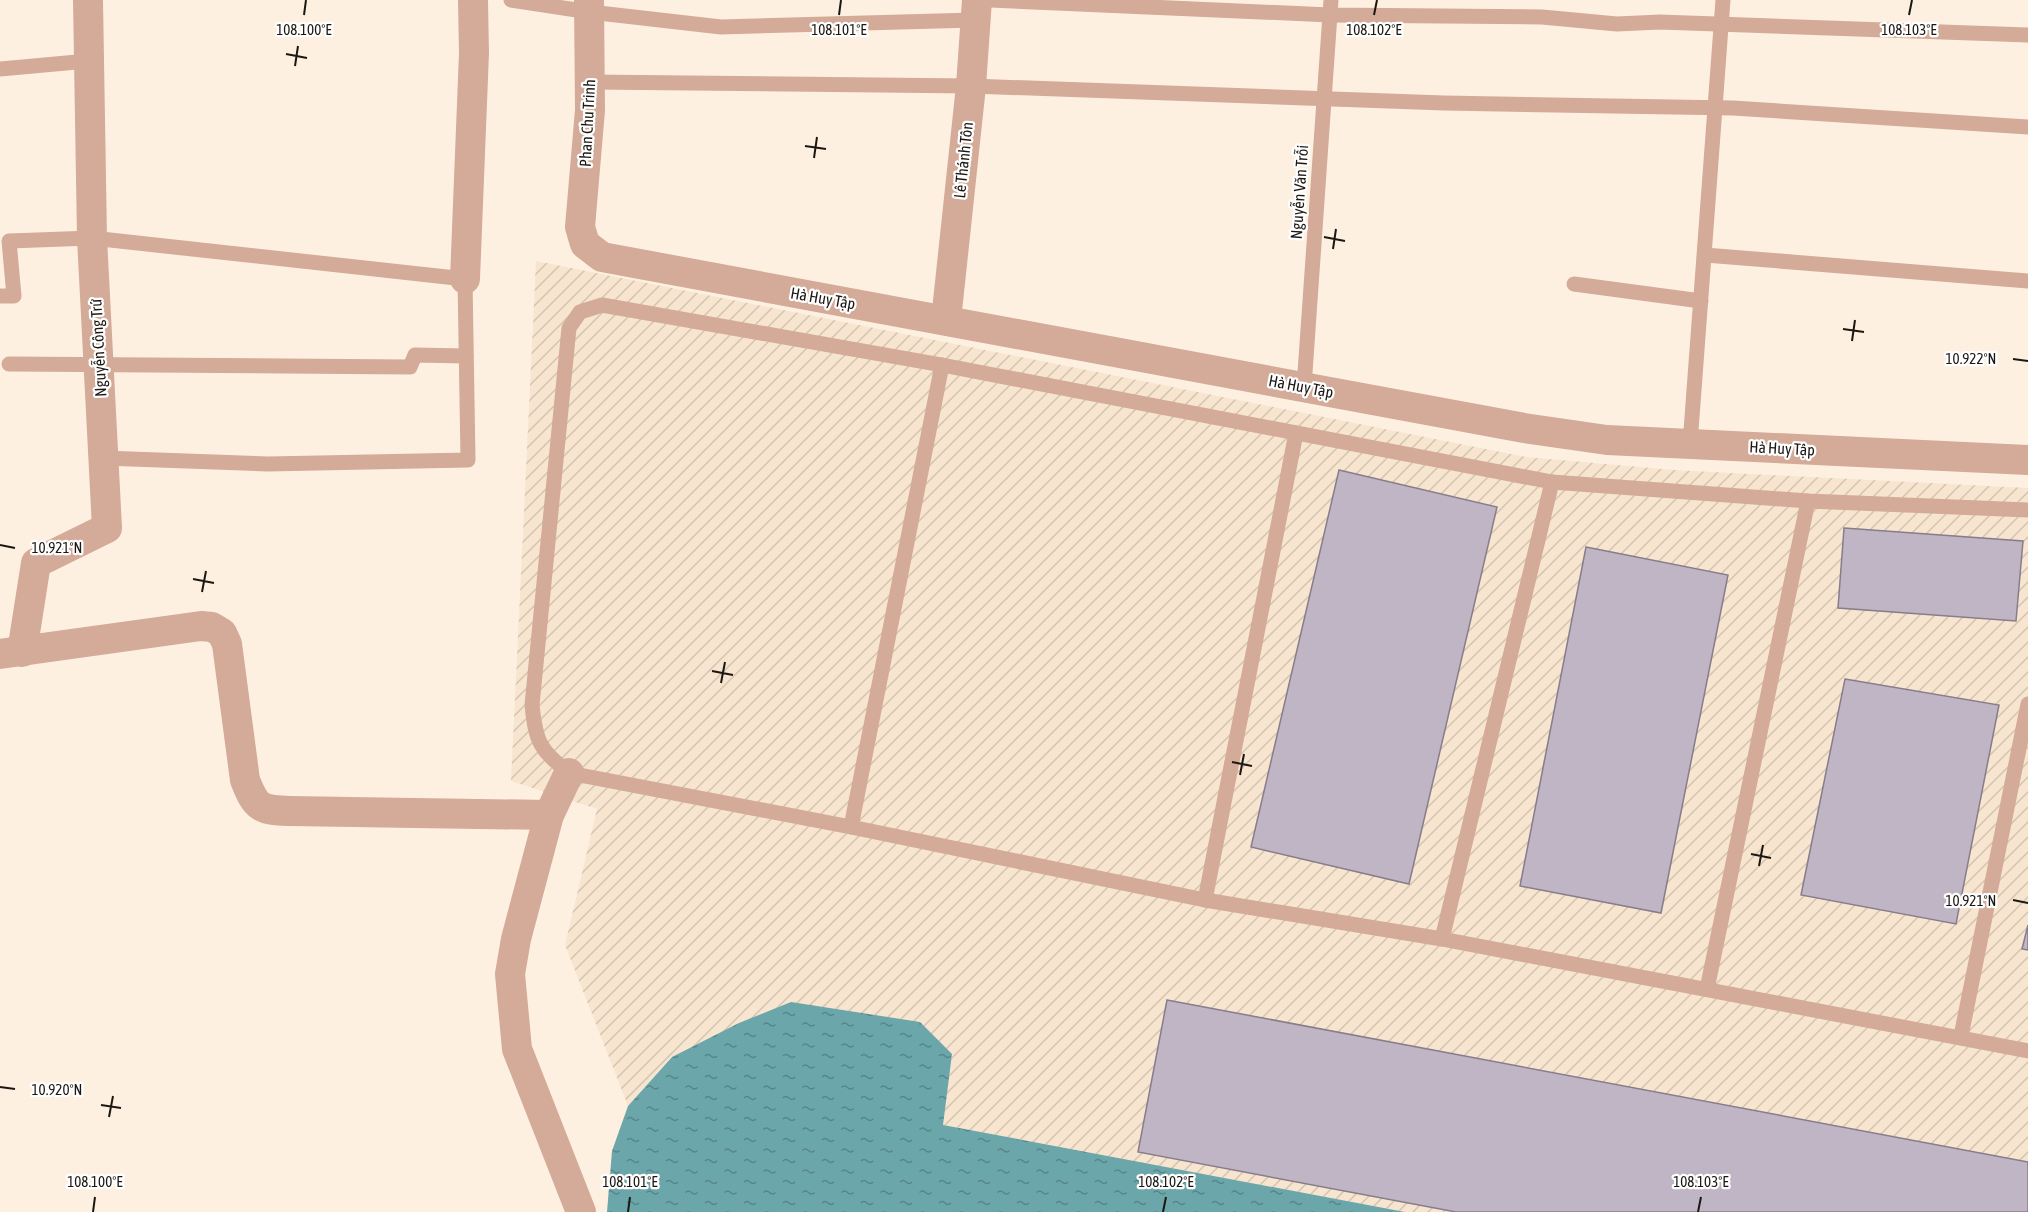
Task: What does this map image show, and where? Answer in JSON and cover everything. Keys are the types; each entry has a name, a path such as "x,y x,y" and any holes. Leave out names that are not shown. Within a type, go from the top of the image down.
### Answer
{"street":[{"name":"Nguyễn Công Trứ","path":"11,653 36,563 107,528 92,238 88,0"},
{"path":"465,279 474,53 473,0"},
{"name":"Phan Chu Trinh","path":"585,244 580,227 590,82 590,6"},
{"name":"Lê Thánh Tôn","path":"946,320 981,7"},
{"name":"Hà Huy Tập","path":"585,244 602,257 1524,428 1607,440 2028,460"},
{"path":"11,653 168,630 212,627 222,633 227,644 245,780 253,800 260,807 290,811 549,815"},
{"path":"569,774 549,815 516,939 510,974 517,1049 581,1212"}],"lane":[{"path":"511,0 590,6 721,27 981,7 1330,8 1542,17 1617,24 1721,24 2028,35"},
{"path":"1690,444 1723,0"},
{"name":"Nguyễn Văn Trỗi","path":"1304,387 1330,8"},
{"path":"0,69 88,62"},
{"path":"590,82 971,86 1324,100 1715,107 2028,127"},
{"path":"0,296 14,296 9,241 92,238 465,279 468,460 268,464 103,459"},
{"path":"1705,255 2028,281"},
{"path":"1574,284 1701,302"},
{"path":"2028,510 1809,501 1552,482 942,365 602,305 580,312 569,328 532,705 535,732 544,752 569,774 851,828 1205,900 1442,939 1961,1036 2028,1051"},
{"path":"9,364 410,367 415,355 466,356"},
{"path":"851,828 942,365"},
{"path":"1205,900 1296,433"},
{"path":"1442,939 1552,482"},
{"path":"1707,989 1809,501"},
{"path":"1961,1036 2028,704"}],"shaded area":[{"path":"536,261 1526,457 1674,470 2028,488 2028,1212 1405,1212 942,1125 952,1054 672,1056 628,1106 565,945 597,809 511,781"}],"water":[{"path":"791,1002 920,1022 952,1054 943,1125 1405,1212 607,1212 612,1151 628,1106 672,1057 739,1023"}],"building":[{"path":"1339,470 1497,507 1409,884 1251,847"},
{"path":"1844,528 2023,541 2016,621 1838,608"},
{"path":"1586,547 1728,575 1661,913 1520,886"},
{"path":"1845,679 1999,705 1956,924 1801,895"},
{"path":"2028,925 2028,950 2022,949"},
{"path":"1167,1000 2028,1162 2028,1212 1456,1212 1138,1152"}]}
